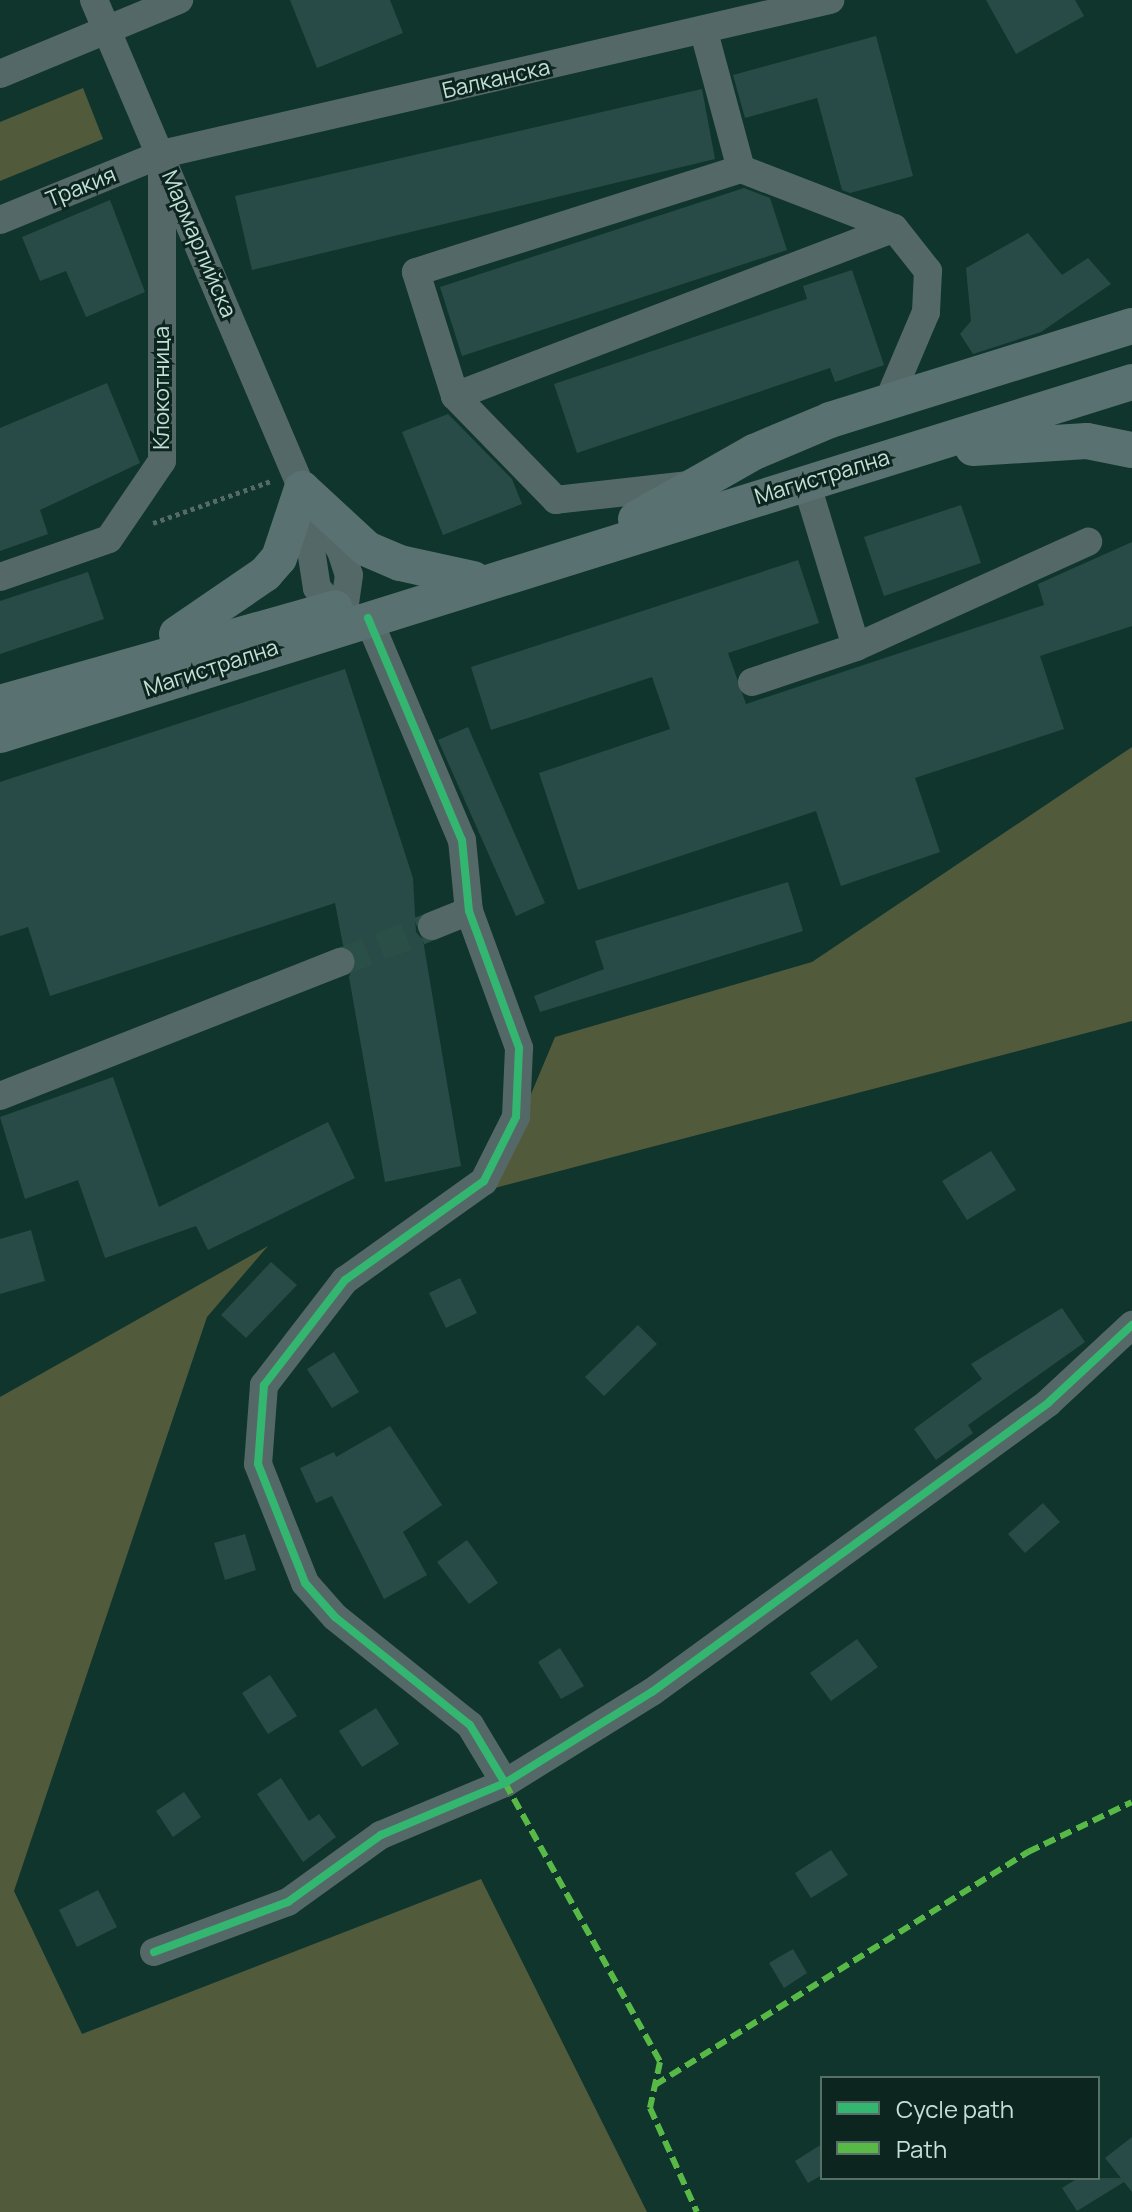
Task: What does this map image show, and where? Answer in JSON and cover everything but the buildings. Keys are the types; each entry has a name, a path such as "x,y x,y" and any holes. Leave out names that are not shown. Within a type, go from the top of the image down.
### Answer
{"main road":[{"path":"584,549 754,452 889,399 1132,326"},
{"name":"Магистрална","path":"0,703 127,662 342,618 512,571 1132,382"},
{"path":"888,457 1023,443 1087,441 1132,450"},
{"path":"298,481 367,549 400,563 473,579"},
{"path":"127,662 243,595 265,574 279,558 298,481"},
{"name":"Магистрална","path":"0,735 342,618 473,579 512,571"}],"street":[{"name":"Мармарлийска","path":"94,0 162,154 298,481 310,564 462,840 469,911 519,1048 516,1117 484,1181 345,1280 264,1385 258,1464 305,1583 335,1617 470,1725 505,1783"},
{"path":"0,74 179,0"},
{"name":"Балканска","path":"162,154 704,32 830,0"},
{"path":"704,32 741,169"},
{"name":"Тракия","path":"0,220 162,154"},
{"name":"Клокотница","path":"109,539 162,461 162,154"},
{"path":"696,484 556,500 455,396 416,272 741,169 767,174 894,228 928,271 926,312 889,399"},
{"path":"455,396 894,228"},
{"path":"806,482 856,647"},
{"path":"0,577 109,539"},
{"path":"752,682 856,647 1088,542"},
{"path":"432,926 469,911"},
{"path":"0,1096 341,962"},
{"path":"154,1952 288,1902 381,1835 505,1783 652,1692 786,1599 1048,1403 1132,1325"}],"path":[{"path":"109,539 298,481"}],"green space":[{"path":"83,88 103,139 0,181 0,122"},
{"path":"1132,747 1132,1021 491,1189 555,1037 812,962"},
{"path":"268,1246 207,1317 14,1891 82,2034 481,1879 647,2212 0,2212 0,1397"}],"tunnel":[{"path":"341,962 432,926"}],"marked path":[{"path":"505,1783 660,2062 650,2108 697,2212"},
{"path":"655,2085 1028,1852 1132,1802"}],"cycle path":[{"path":"368,618 462,840 469,911 519,1048 516,1117 484,1181 345,1280 264,1385 258,1464 305,1583 335,1617 470,1725 505,1783"},
{"path":"154,1952 288,1902 381,1835 505,1783 652,1692 1048,1403 1132,1325"}]}
